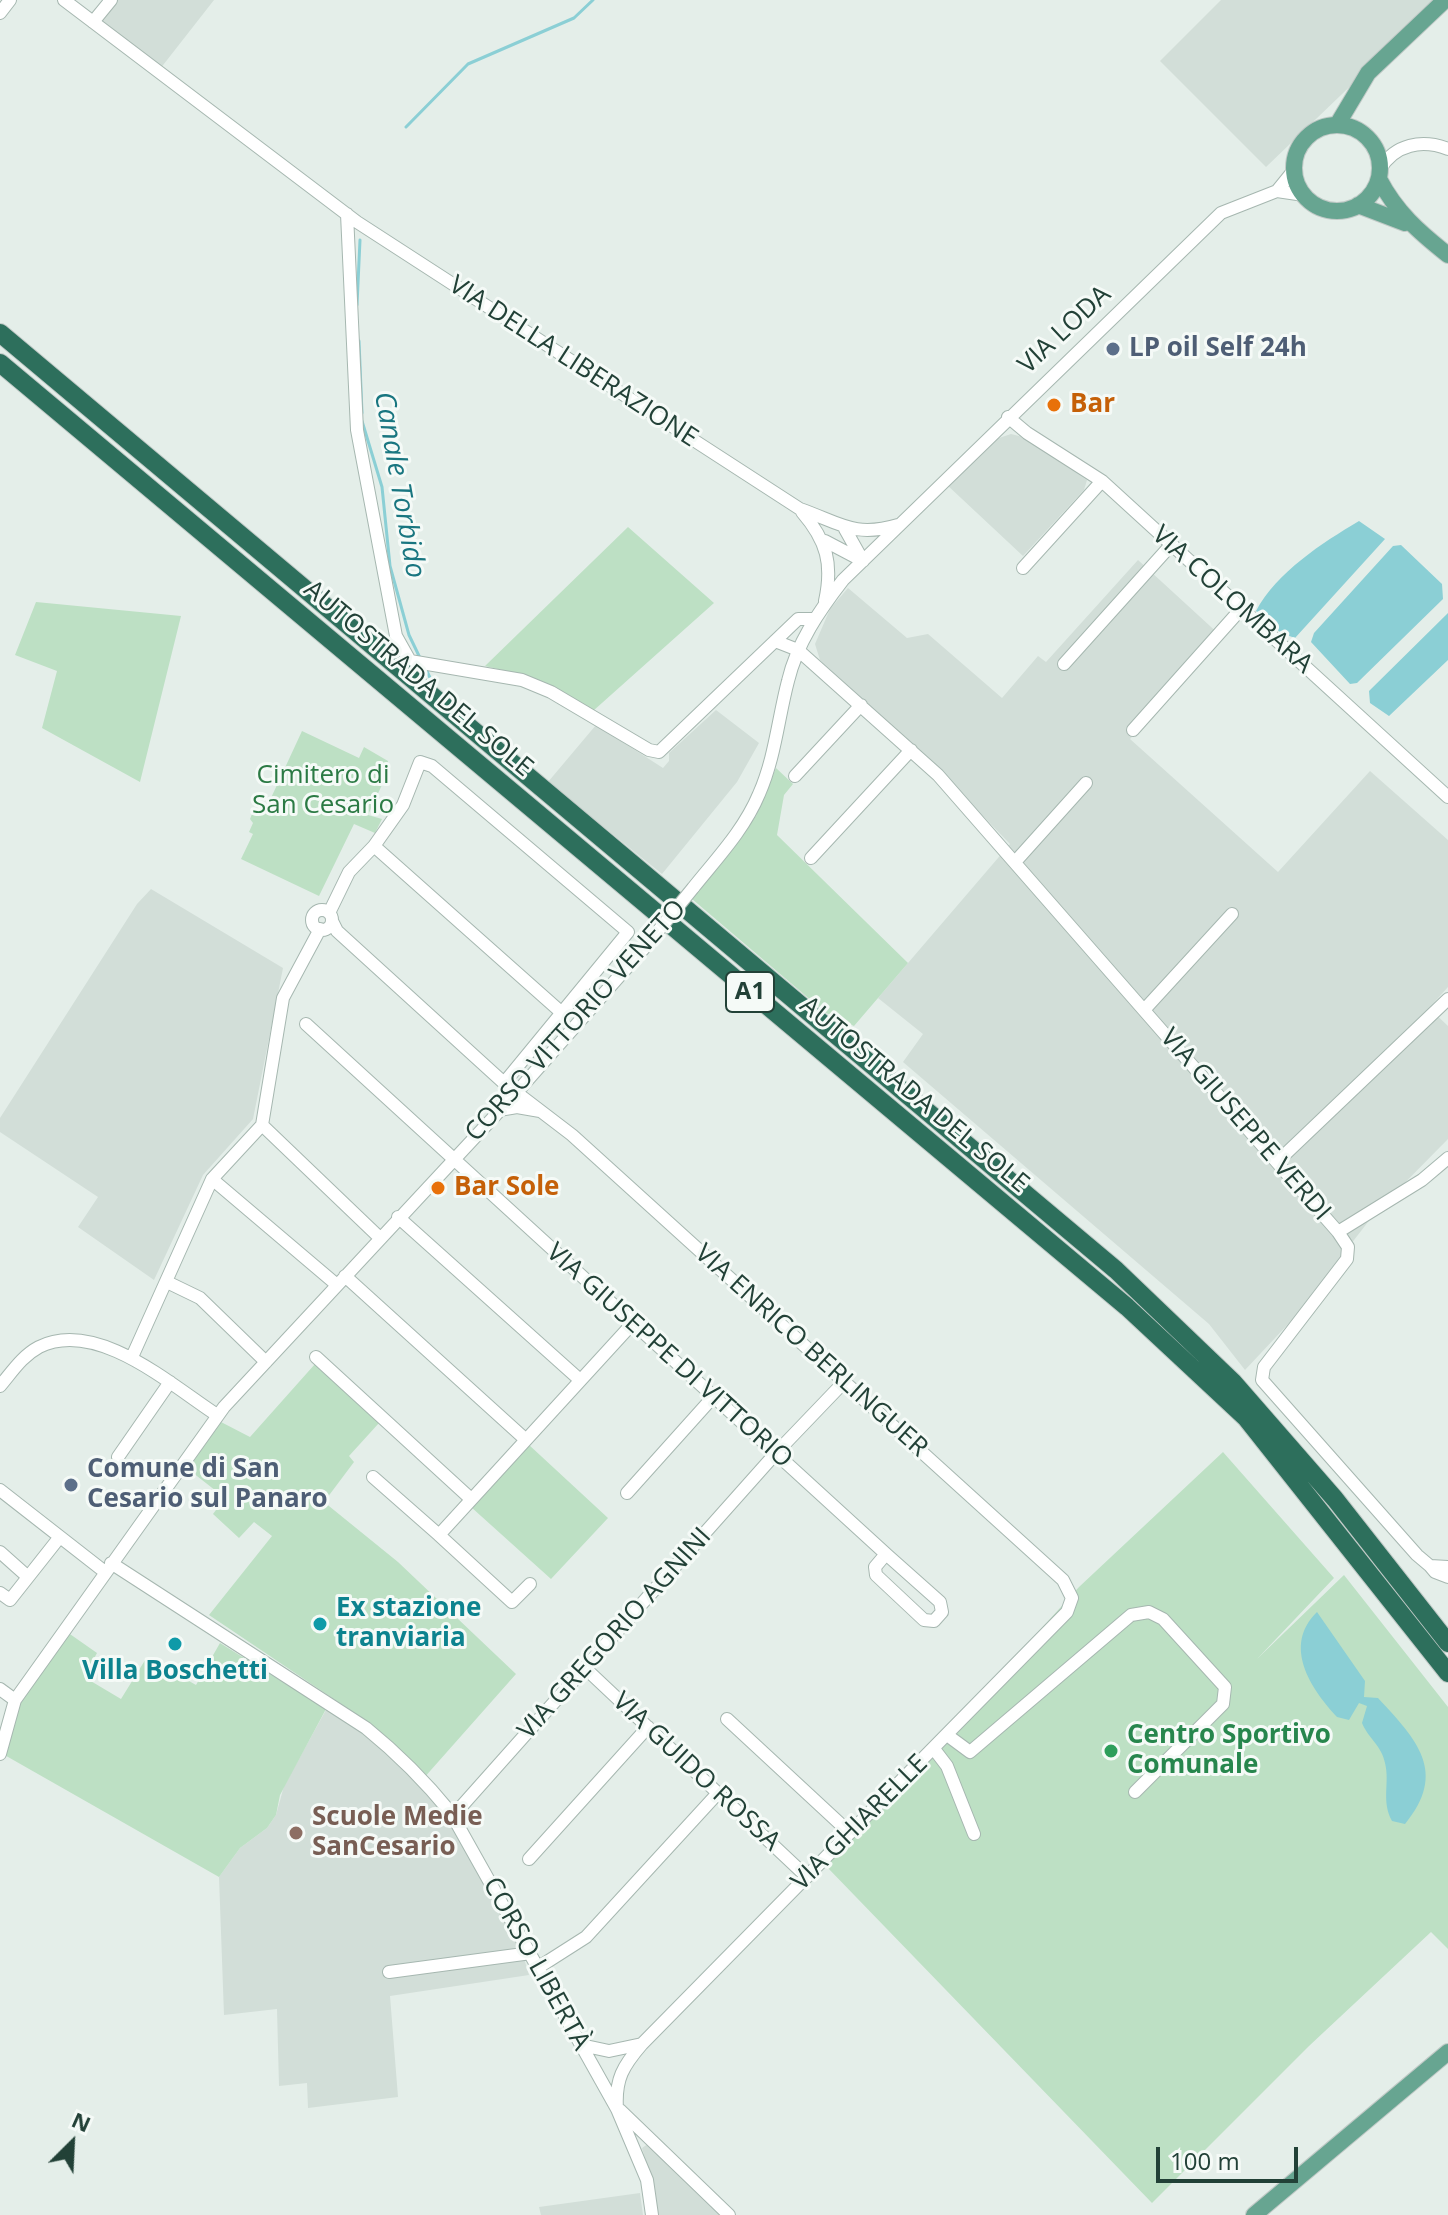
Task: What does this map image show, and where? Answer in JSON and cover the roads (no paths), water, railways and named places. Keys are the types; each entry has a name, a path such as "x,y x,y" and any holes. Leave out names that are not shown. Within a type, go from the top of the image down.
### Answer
{"highway":[{"name":"AUTOSTRADA DEL SOLE","path":"0,333 1116,1270 1233,1382 1335,1499 1448,1643"},
{"name":"AUTOSTRADA DEL SOLE","path":"0,363 1127,1307 1246,1418 1448,1673"}],"main road":[{"path":"1380,174 1371,194 1358,205 1332,211 1314,204 1304,195 1294,170 1296,155 1309,136 1337,125 1368,73 1445,0"},
{"path":"1354,98 1360,132"},
{"path":"1337,125 1360,132 1377,150 1380,174 1389,200 1410,225 1448,255"},
{"path":"1358,205 1410,225"},
{"path":"1254,2215 1448,2052"}],"street":[{"name":"VIA DELLA LIBERAZIONE","path":"64,0 347,214 800,509 844,528 875,532 898,525"},
{"path":"93,22 111,0"},
{"path":"0,13 11,1"},
{"path":"1380,174 1393,154 1405,147 1436,144 1448,149"},
{"name":"VIA LODA","path":"898,525 1221,213 1277,191 1294,170"},
{"name":"VIA LODA","path":"1277,191 1304,195"},
{"path":"347,214 357,430 396,636 403,654 423,664 522,680 551,692 649,750 659,752 798,619 814,619"},
{"name":"VIA COLOMBARA","path":"1008,417 1027,433 1102,481 1448,797"},
{"path":"1023,568 1102,481"},
{"name":"VIA DELLA LIBERAZIONE","path":"800,509 822,539 830,561 824,605"},
{"name":"CORSO VITTORIO VENETO","path":"0,1754 15,1700 217,1415 534,1073 645,947 753,808 771,759 798,650 824,605 898,525"},
{"path":"844,528 863,561"},
{"name":"VIA DELLA LIBERAZIONE","path":"822,539 863,561"},
{"path":"1064,664 1171,545"},
{"path":"1133,730 1241,609"},
{"path":"775,641 798,650"},
{"name":"VIA GIUSEPPE VERDI","path":"798,650 938,775 1341,1236"},
{"path":"795,776 861,705"},
{"path":"811,858 911,750"},
{"path":"132,1357 212,1179 262,1125 283,998 320,929 314,926 313,916 321,910 331,917 349,872 374,846 403,805 420,762 432,766 628,932 504,1083"},
{"path":"1015,862 1086,783"},
{"path":"374,846 562,1013"},
{"name":"VIA GIUSEPPE VERDI","path":"1144,1010 1232,914"},
{"name":"VIA ENRICO BERLINGUER","path":"331,917 337,931 504,1083 543,1111 1063,1580 1072,1598"},
{"path":"1277,1162 1448,999"},
{"name":"VIA GIUSEPPE DI VITTORIO","path":"306,1024 940,1602 942,1612 934,1621 924,1620 876,1575 875,1567 886,1554"},
{"path":"534,1073 534,1093 543,1111"},
{"path":"498,1111 517,1107 543,1111"},
{"path":"262,1125 380,1238"},
{"path":"1448,1158 1422,1180 1341,1236 1347,1259 1264,1367 1262,1380 1435,1572 1448,1577"},
{"path":"212,1179 341,1281 525,1439"},
{"path":"398,1217 580,1380"},
{"path":"167,1282 200,1298 266,1362"},
{"path":"439,1535 633,1323"},
{"path":"0,1386 21,1360 52,1343 69,1341 132,1357 217,1415"},
{"path":"316,1357 471,1499"},
{"name":"VIA GREGORIO AGNINI","path":"451,1813 460,1808 776,1453 845,1381"},
{"path":"118,1457 170,1382"},
{"path":"627,1493 714,1396"},
{"path":"373,1477 512,1602 530,1584"},
{"name":"CORSO LIBERTÀ","path":"0,1490 59,1538 366,1728 402,1757 451,1813 617,2109"},
{"path":"0,1593 10,1600 59,1538"},
{"path":"0,1552 28,1577"},
{"path":"1430,1566 1448,1567"},
{"name":"VIA GHIARELLE","path":"621,2069 642,2044 1067,1612 1072,1598"},
{"path":"947,1735 970,1752 1131,1615 1149,1612 1163,1619 1225,1687 1226,1697 1223,1704 1135,1792"},
{"name":"VIA GUIDO ROSSA","path":"585,1668 807,1877"},
{"path":"0,1689 15,1700"},
{"path":"727,1719 850,1833"},
{"path":"529,1859 648,1727"},
{"path":"934,1749 947,1766 974,1834"},
{"path":"539,1967 586,1937 718,1793"},
{"path":"389,1972 531,1953"},
{"path":"581,2045 609,2051 642,2044"},
{"path":"609,2051 600,2059 596,2072 621,2069 616,2088 617,2109 647,2180 652,2215"},
{"path":"617,2109 729,2215"}],"water":[{"path":"1359,521 1385,539 1295,638 1281,633 1256,611 1288,571"},
{"path":"1401,545 1442,584 1443,599 1357,683 1350,684 1311,642 1314,633 1393,546"},
{"path":"1448,613 1448,660 1389,716 1370,703 1369,691"},
{"path":"1317,1612 1365,1681 1364,1697 1378,1698 1405,1728 1422,1757 1426,1772 1424,1788 1418,1805 1405,1824 1392,1821 1389,1814 1383,1757 1362,1723 1367,1706 1359,1703 1349,1720 1337,1717 1318,1694 1304,1667 1302,1639 1307,1625"}],"waterway":[{"name":"Canale Torbido","path":"406,127 468,64 574,18 593,0"},
{"name":"Canale Torbido","path":"357,305 360,240"},
{"name":"Canale Torbido","path":"359,341 362,413"},
{"name":"Canale Torbido","path":"362,421 382,487 390,566 409,635 421,660"},
{"name":"Canale Torbido","path":"425,667 432,682"}],"place":[{"name":"LP oil Self 24h","path":"1113,349"},
{"name":"Bar","path":"1054,405"},
{"name":"Bar Sole","path":"438,1188"},
{"name":"Comune di San Cesario sul Panaro","path":"71,1485"},
{"name":"Ex stazione tranviaria","path":"320,1624"},
{"name":"Villa Boschetti","path":"175,1644"},
{"name":"Centro Sportivo Comunale","path":"1111,1751"},
{"name":"Scuole Medie SanCesario","path":"296,1833"}],"park label":[{"name":"Cimitero di San Cesario","path":"323,791"}]}
